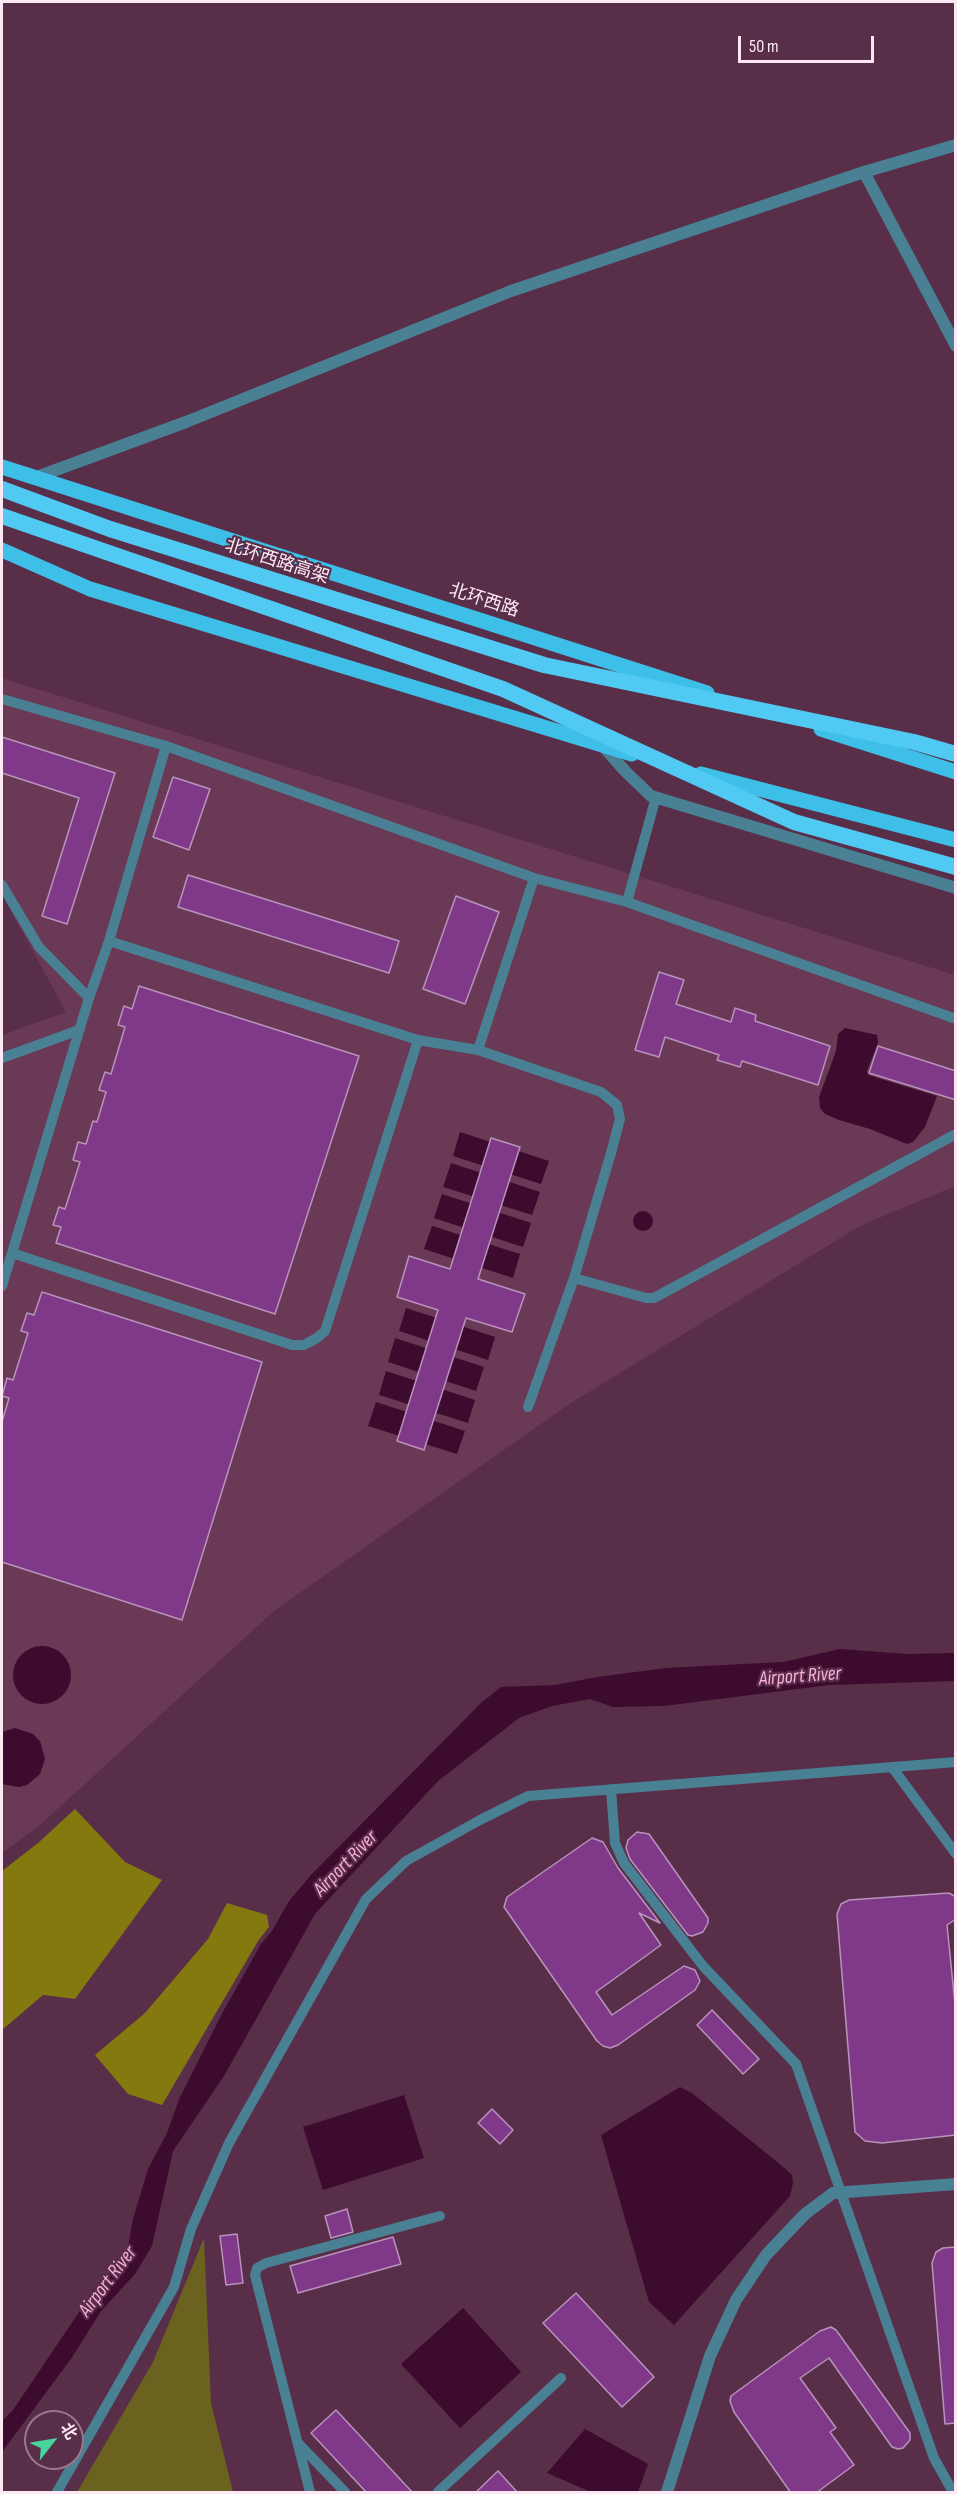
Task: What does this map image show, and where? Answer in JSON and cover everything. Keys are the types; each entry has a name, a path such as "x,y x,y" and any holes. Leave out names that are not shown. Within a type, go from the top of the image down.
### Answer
{"highway":[{"name":"北环西路高架","path":"2,489 110,529 544,665 902,740 956,754"},
{"path":"2,516 503,689 794,822 956,867"}],"main road":[{"name":"北环西路","path":"2,467 956,772"},
{"path":"2,550 90,589 602,745 682,769 956,840"}],"street":[{"path":"34,478 186,422 511,291 864,172 956,145"},
{"path":"864,172 956,346"},
{"path":"602,745 651,796 956,888"},
{"path":"667,2493 710,2356 736,2300 766,2255 805,2214 833,2193 956,2184"}],"lane":[{"path":"2,699 166,746 534,878 627,902 956,1019"},
{"path":"2,1286 79,1030 109,941 166,746"},
{"path":"627,902 656,797"},
{"path":"478,1050 534,878"},
{"path":"2,885 39,947 89,998"},
{"path":"109,941 418,1040 478,1050 602,1092 617,1105 620,1119 574,1278 528,1407"},
{"path":"2,1058 79,1030"},
{"path":"12,1253 292,1345 304,1345 325,1331 418,1040"},
{"path":"574,1278 646,1298 654,1298 956,1134"},
{"path":"57,2493 174,2287 191,2229 229,2143 366,1899 406,1862 528,1796 956,1762"},
{"path":"892,1767 956,1854"},
{"path":"611,1789 615,1843 624,1863 703,1966 796,2064 934,2458 954,2492"},
{"path":"310,2493 255,2274 257,2268 266,2263 440,2216"},
{"path":"439,2492 561,2378"},
{"path":"298,2443 345,2493"}],"shaded area":[{"path":"2,678 955,975 955,1186 860,1226 571,1403 274,1611 39,1826 2,1853 2,1035 66,1012 2,894"},
{"path":"75,1809 125,1862 162,1880 75,1999 43,1995 2,2030 2,1871 38,1843"},
{"path":"227,1903 267,1915 269,1927 258,1941 162,2105 128,2094 95,2055 145,2013 208,1939"},
{"path":"204,2238 211,2403 233,2492 77,2492 153,2362"}],"water":[{"path":"845,1028 877,1035 878,1043 867,1071 868,1075 937,1096 925,1127 913,1142 907,1144 870,1129 839,1120 825,1114 820,1108 819,1097 836,1051 838,1034"},
{"path":"460,1132 549,1161 541,1184 453,1156"},
{"path":"451,1163 540,1192 532,1215 443,1187"},
{"path":"442,1194 531,1223 523,1247 434,1218"},
{"path":"639,1211 647,1211 653,1217 653,1225 647,1231 639,1231 633,1225 633,1217"},
{"path":"432,1226 520,1254 513,1278 424,1249"},
{"path":"406,1308 495,1337 488,1360 399,1331"},
{"path":"395,1338 484,1367 476,1391 388,1362"},
{"path":"386,1371 475,1400 468,1423 379,1395"},
{"path":"376,1402 465,1431 457,1454 368,1426"},
{"path":"36,1646 48,1646 63,1654 71,1669 71,1681 63,1696 48,1704 36,1704 21,1696 13,1681 13,1669 21,1654"},
{"name":"Airport River","path":"840,1649 907,1654 955,1653 955,1681 829,1685 664,1706 613,1707 590,1699 552,1706 519,1718 438,1781 315,1914 224,2076 173,2151 152,2246 135,2274 101,2311 73,2356 33,2410 24,2410 24,2422 2,2452 2,2421 13,2410 94,2290 123,2259 148,2169 167,2133 180,2097 225,2008 261,1944 272,1931 289,1901 311,1875 481,1703 501,1687 555,1685 666,1668 783,1662"},
{"path":"15,1728 33,1734 40,1741 45,1759 40,1774 27,1785 19,1787 2,1784 2,1732"},
{"path":"680,2087 692,2093 782,2166 792,2175 793,2183 790,2196 674,2325 649,2302 601,2135"},
{"path":"404,2095 424,2158 323,2190 303,2127"},
{"path":"463,2308 521,2372 460,2428 401,2364"},
{"path":"585,2429 648,2464 638,2492 591,2492 547,2473"}],"building":[{"path":"2,737 115,773 67,924 42,916 79,798 2,773"},
{"path":"173,777 210,789 189,850 153,837"},
{"path":"188,875 399,941 389,973 178,907"},
{"path":"456,896 499,912 465,1004 423,989"},
{"path":"659,972 684,980 676,1004 731,1022 735,1008 756,1015 755,1021 830,1046 818,1085 742,1061 740,1067 717,1060 719,1055 665,1037 659,1057 635,1050"},
{"path":"139,986 359,1056 275,1314 56,1243 61,1227 53,1225 59,1207 65,1209 80,1162 73,1160 78,1142 86,1144 93,1121 97,1122 106,1092 99,1090 105,1072 111,1074 125,1027 118,1025 124,1006 132,1009"},
{"path":"878,1046 956,1071 956,1100 869,1073"},
{"path":"491,1138 520,1147 478,1279 525,1294 512,1332 466,1318 424,1450 397,1441 438,1310 397,1297 409,1256 450,1269"},
{"path":"42,1292 262,1362 182,1620 2,1562 2,1422 9,1398 2,1396 7,1378 13,1380 28,1333 21,1331 27,1313 34,1315"},
{"path":"637,1832 649,1834 708,1918 703,1932 688,1935 630,1859 626,1848 628,1840"},
{"path":"592,1838 603,1842 618,1868 660,1923 639,1913 661,1945 596,1992 612,2015 684,1966 695,1970 700,1981 695,1990 618,2045 610,2048 597,2041 504,1907 507,1897"},
{"path":"949,1893 956,1897 956,1919 947,1925 956,2014 956,2135 882,2143 865,2141 855,2132 837,1914 841,1904 849,1900"},
{"path":"712,2010 759,2059 743,2074 697,2025"},
{"path":"492,2109 513,2130 500,2144 478,2123"},
{"path":"347,2209 353,2232 331,2238 325,2216"},
{"path":"237,2234 243,2283 226,2285 220,2236"},
{"path":"393,2237 401,2264 298,2293 290,2266"},
{"path":"956,2247 956,2423 945,2424 932,2263 936,2252 943,2248"},
{"path":"576,2293 654,2377 622,2407 543,2323"},
{"path":"831,2327 836,2330 910,2433 910,2440 903,2448 892,2447 829,2358 800,2378 836,2428 830,2432 854,2465 816,2493 791,2493 734,2412 730,2401 731,2396 820,2331"},
{"path":"336,2410 413,2493 367,2493 311,2433"},
{"path":"498,2471 518,2493 475,2493"}]}
